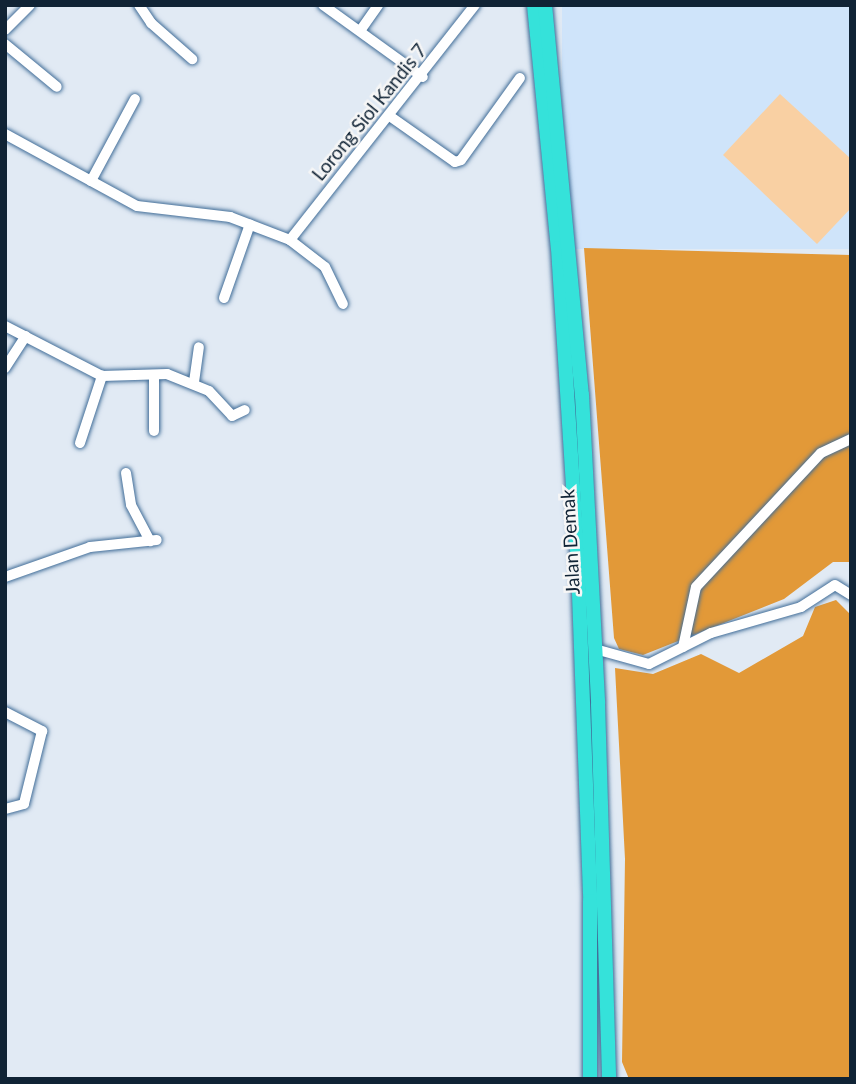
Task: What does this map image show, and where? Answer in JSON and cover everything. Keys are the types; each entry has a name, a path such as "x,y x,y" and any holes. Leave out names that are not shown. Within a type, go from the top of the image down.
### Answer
{"highway":[{"name":"Jalan Demak","path":"534,5 558,248 578,566 590,901 590,1079"},
{"name":"Jalan Demak","path":"545,5 582,395 595,649 609,1079"}],"street":[{"path":"5,30 30,5"},
{"path":"139,5 151,23 192,59"},
{"path":"323,5 422,77"},
{"path":"360,31 378,5"},
{"name":"Lorong Siol Kandis 7","path":"290,240 391,117 475,5"},
{"path":"5,44 57,87"},
{"path":"391,117 454,162 461,160 520,78"},
{"path":"92,181 135,99"},
{"path":"6,136 137,206 187,210 250,224 290,240 325,267 344,304"},
{"path":"224,298 250,224"},
{"path":"5,326 102,376 154,376 194,382 229,415 245,410"},
{"path":"5,368 26,336"},
{"path":"194,382 199,347"},
{"path":"80,443 102,376"},
{"path":"154,376 154,431"},
{"path":"683,648 696,587 821,453 851,439"},
{"path":"5,577 90,547 153,541 131,505 126,473"},
{"path":"595,649 649,664 711,633 801,607 835,586 851,595"},
{"path":"5,712 41,731 24,804 5,809"}],"shaded area":[{"path":"562,5 851,5 851,249 562,249"},
{"path":"780,94 851,159 851,208 817,244 723,155"},
{"path":"584,248 851,255 851,562 833,562 784,599 643,655 619,649 614,638"},
{"path":"836,600 851,615 851,1079 629,1079 622,1062 625,859 615,668 653,674 701,654 739,673 803,636 815,607"}]}
